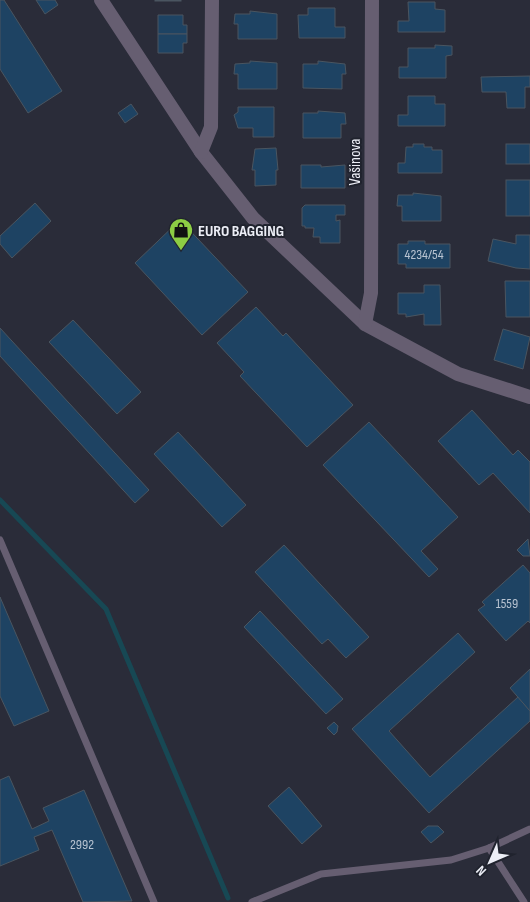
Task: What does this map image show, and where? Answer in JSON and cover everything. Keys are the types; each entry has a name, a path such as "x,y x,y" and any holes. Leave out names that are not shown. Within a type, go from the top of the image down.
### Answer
{"street":[{"path":"101,0 201,152 253,218 365,324 458,374 530,397"},
{"path":"201,152 211,127 212,0"},
{"name":"Vašinova","path":"365,324 371,293 372,0"}],"lane":[{"path":"0,540 154,902"},
{"path":"252,902 321,874 451,860 489,848 530,828"},
{"path":"489,848 524,902"}],"building":[{"path":"0,0 4,0 62,91 28,113 0,69"},
{"path":"36,0 55,0 58,5 45,14"},
{"path":"181,0 181,1 155,1"},
{"path":"408,2 435,2 435,9 445,10 445,32 398,32 398,21 409,21"},
{"path":"308,8 335,8 335,27 345,27 345,38 299,38 298,15 308,15"},
{"path":"250,11 277,14 277,39 238,39 238,24 234,24 235,14 250,14"},
{"path":"158,15 183,15 183,25 187,25 187,34 158,34"},
{"path":"158,34 187,34 187,43 183,43 183,53 158,53"},
{"path":"435,45 452,46 452,55 446,56 446,78 399,78 399,67 408,67 408,48 435,48"},
{"path":"250,61 277,63 277,89 238,89 238,74 234,74 235,64 250,63"},
{"path":"318,61 345,64 346,74 342,74 342,89 303,88 303,64 318,64"},
{"path":"530,76 530,87 525,87 525,108 507,108 506,92 482,92 481,77"},
{"path":"408,96 435,96 435,104 445,104 445,126 398,126 398,115 408,115"},
{"path":"131,104 138,114 125,123 118,113"},
{"path":"238,107 274,107 274,137 253,137 253,128 238,128 234,115 238,112"},
{"path":"318,111 345,113 346,124 341,124 341,138 303,138 303,113 318,113"},
{"path":"413,144 424,144 424,147 432,147 432,150 442,150 442,173 398,173 398,163 405,163 406,147 413,147"},
{"path":"506,144 530,144 530,164 506,164"},
{"path":"276,148 278,170 276,170 276,185 255,186 255,170 252,170 255,149"},
{"path":"301,165 321,165 321,167 345,165 345,188 301,188"},
{"path":"506,180 530,180 530,216 506,216"},
{"path":"413,193 441,196 441,221 402,221 402,206 397,206 398,195 413,195"},
{"path":"35,203 51,221 12,258 0,244 0,236"},
{"path":"305,205 345,205 345,215 336,215 336,221 340,220 340,243 320,243 320,237 313,237 314,228 302,226 302,208"},
{"path":"180,220 248,292 202,335 135,263"},
{"path":"516,235 530,235 530,269 516,268 488,261 493,239 516,244"},
{"path":"408,241 425,241 425,244 450,244 450,268 406,268 406,264 398,264 398,244 408,244"},
{"path":"505,281 530,281 530,317 506,317"},
{"path":"424,285 440,285 441,325 424,325 424,314 406,317 406,314 398,314 398,293 424,293"},
{"path":"256,307 283,336 286,333 353,405 307,447 240,376 244,372 217,343"},
{"path":"73,320 141,392 117,414 49,342"},
{"path":"0,328 149,490 135,503 0,356"},
{"path":"503,329 530,337 523,369 494,360"},
{"path":"472,410 513,455 518,450 530,462 530,513 493,473 479,485 438,441"},
{"path":"369,422 458,517 421,551 438,569 429,577 323,465"},
{"path":"178,432 246,505 222,527 154,454"},
{"path":"528,539 530,556 523,556 517,550"},
{"path":"284,545 369,637 346,658 328,639 322,644 255,572"},
{"path":"523,565 530,573 530,623 528,621 506,641 478,610 485,605 482,602"},
{"path":"0,597 49,711 14,726 0,696"},
{"path":"260,611 343,699 326,714 244,627"},
{"path":"458,633 475,652 389,731 430,777 518,697 530,711 530,721 429,813 352,729"},
{"path":"530,669 530,711 510,688"},
{"path":"334,722 338,726 337,732 334,735 327,728"},
{"path":"9,776 32,829 49,821 43,808 84,790 132,901 83,902 52,830 34,837 39,850 0,866 0,780"},
{"path":"289,787 322,826 302,844 268,806"},
{"path":"428,826 438,826 444,832 431,843 421,832"}],"waterway":[{"path":"0,500 106,609 228,898"}],"place":[{"name":"EURO BAGGING","path":"181,251"}]}
